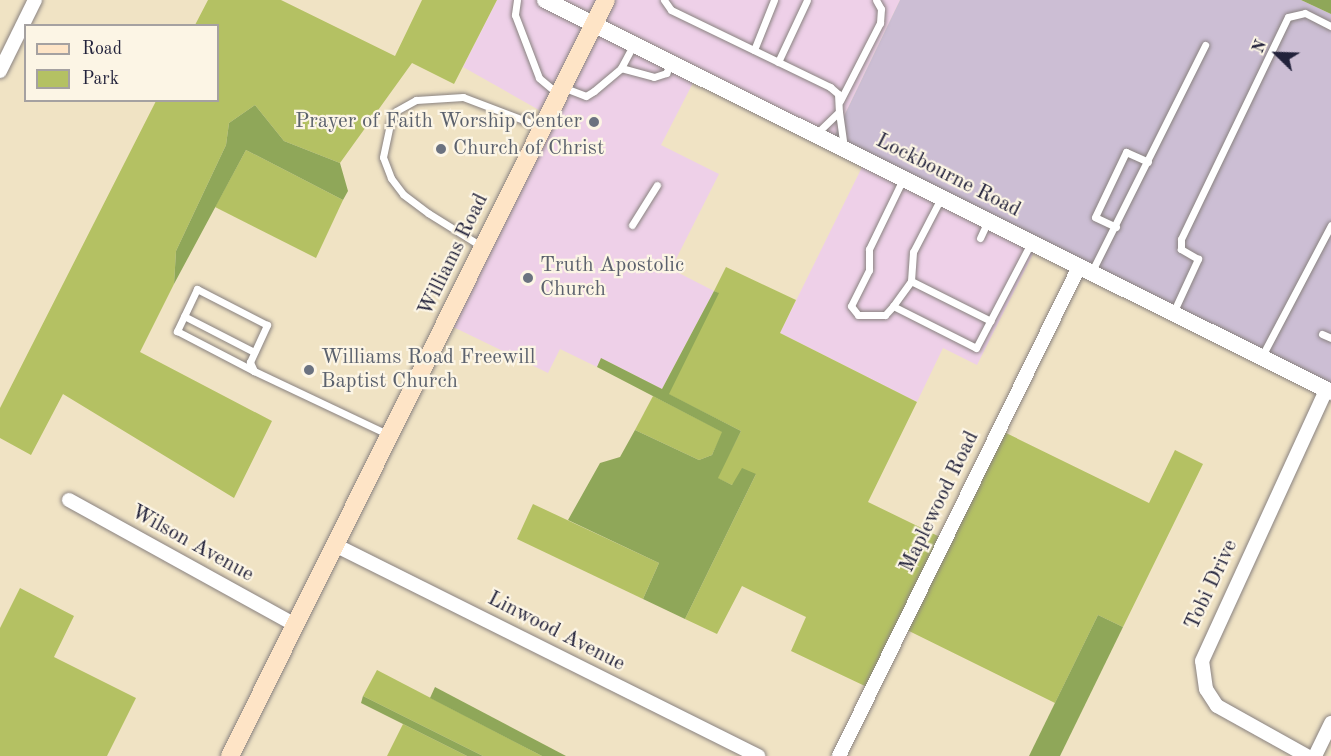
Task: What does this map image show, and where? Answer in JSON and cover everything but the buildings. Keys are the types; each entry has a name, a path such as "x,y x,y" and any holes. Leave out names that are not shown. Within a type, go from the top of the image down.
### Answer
{"main road":[{"name":"Williams Road","path":"230,756 606,0"}],"street":[{"path":"0,71 35,0"},
{"name":"Lockbourne Road","path":"545,0 1328,391"},
{"name":"Maplewood Road","path":"839,756 1085,270"},
{"name":"Tobi Drive","path":"1307,756 1217,706 1206,689 1202,661 1328,391"},
{"name":"Wilson Avenue","path":"69,500 295,625"},
{"name":"Linwood Avenue","path":"335,545 758,756"},
{"path":"1314,756 1331,723"}],"lane":[{"path":"518,0 515,15 538,78 561,91 586,96 621,68 633,44"},
{"path":"664,0 671,10 830,87 840,101"},
{"path":"754,50 774,0"},
{"path":"778,62 807,0"},
{"path":"845,150 838,129 840,101 880,23 881,9 876,0"},
{"path":"1173,313 1198,259 1181,249 1181,239 1288,17 1305,12 1331,26"},
{"path":"1085,270 1116,227 1205,45"},
{"path":"621,68 654,77 666,73 672,63"},
{"path":"483,247 420,207 391,178 383,157 390,124 396,111 416,100 463,97 543,128"},
{"path":"815,135 838,112"},
{"path":"1116,227 1095,217 1120,163 1126,152 1148,162"},
{"path":"903,179 869,249 869,270 851,306 858,315 885,315 893,306 910,281 913,252 941,198"},
{"path":"632,225 657,185"},
{"path":"980,238 988,221"},
{"path":"1262,357 1331,225"},
{"path":"893,306 976,348 1031,243"},
{"path":"910,281 991,321"},
{"path":"254,371 250,362 267,325 197,289 177,331 254,371 390,435"},
{"path":"184,316 254,352"},
{"path":"1322,334 1331,338"}],"shaded area":[{"path":"497,0 900,0 831,143 696,77 661,145 719,174 671,269 714,291 662,389 601,358 597,367 560,349 548,373 443,322 546,114 463,67"},
{"path":"900,0 1301,0 1331,14 1331,394 831,143"},
{"path":"866,159 1037,246 977,365 943,348 917,402 780,333"}],"green space":[{"path":"208,0 281,0 395,56 422,0 497,0 454,84 412,63 340,163 284,141 255,105 229,123 226,145 176,251 174,284 140,352 272,421 234,498 63,394 31,455 0,438 0,408 155,102 219,102 219,24 196,24"},
{"path":"1301,0 1331,0 1331,14"},
{"path":"255,105 284,141 340,163 348,191 343,200 246,150 174,284 176,251 226,145 229,123"},
{"path":"246,150 343,200 316,258 215,207"},
{"path":"726,267 796,300 780,333 917,402 868,502 940,537 867,687 791,651 806,617 742,586 717,634 685,619 756,474 732,485 717,478 741,431 668,394 718,293 714,291"},
{"path":"714,291 719,293 669,394 741,431 718,478 732,485 742,468 756,474 685,619 643,599 659,563 568,520 600,463 620,457 635,430 699,460 712,455 722,432 597,367 601,358 662,389"},
{"path":"653,396 723,432 712,455 699,460 635,430"},
{"path":"1004,432 1149,503 1175,450 1203,464 1123,627 1098,615 1055,703 907,630"},
{"path":"533,504 659,563 643,599 517,539"},
{"path":"20,588 74,616 54,657 136,698 107,756 0,756 0,628"},
{"path":"1098,615 1123,627 1060,756 1029,756"},
{"path":"377,670 542,756 483,756 363,696"},
{"path":"435,687 566,756 542,756 430,698"},
{"path":"363,696 483,756 467,756 361,703"},
{"path":"403,724 467,756 387,756"}],"place":[{"name":"Prayer of Faith Worship Center","path":"594,122"},
{"name":"Church of Christ","path":"441,149"},
{"name":"Truth Apostolic Church","path":"528,278"},
{"name":"Williams Road Freewill Baptist Church","path":"309,370"}]}
